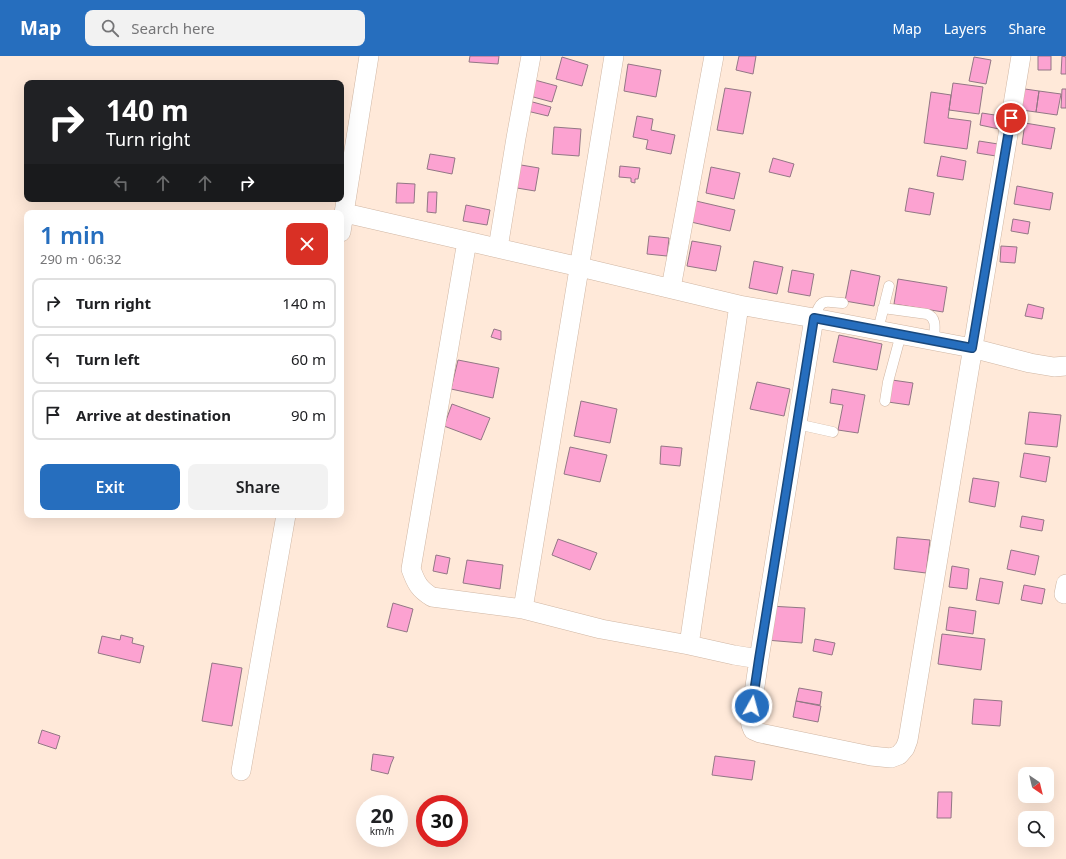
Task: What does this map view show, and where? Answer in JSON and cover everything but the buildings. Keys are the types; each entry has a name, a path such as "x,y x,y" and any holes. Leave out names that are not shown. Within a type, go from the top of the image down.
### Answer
{"street":[{"path":"344,218 369,56"},
{"path":"498,248 531,56"},
{"path":"523,610 614,56"},
{"path":"671,288 714,56"},
{"path":"814,318 759,659 750,720 751,726 754,730 760,733 871,756 891,758 899,755 905,748 908,740 1021,56"},
{"path":"345,213 580,266 739,305 972,348 1030,363 1054,367 1066,366"},
{"path":"467,241 411,569 416,583 432,598 523,610 601,629 759,659"},
{"path":"689,645 739,305"},
{"path":"241,771 285,518"}],"lane":[{"path":"878,330 889,286"},
{"path":"814,318 821,303 843,303"},
{"path":"883,308 931,315 935,323 934,341"},
{"path":"885,401 888,382 901,334"},
{"path":"797,424 833,432"}],"route":[{"path":"752,706 814,318 972,348 1011,118"}]}
